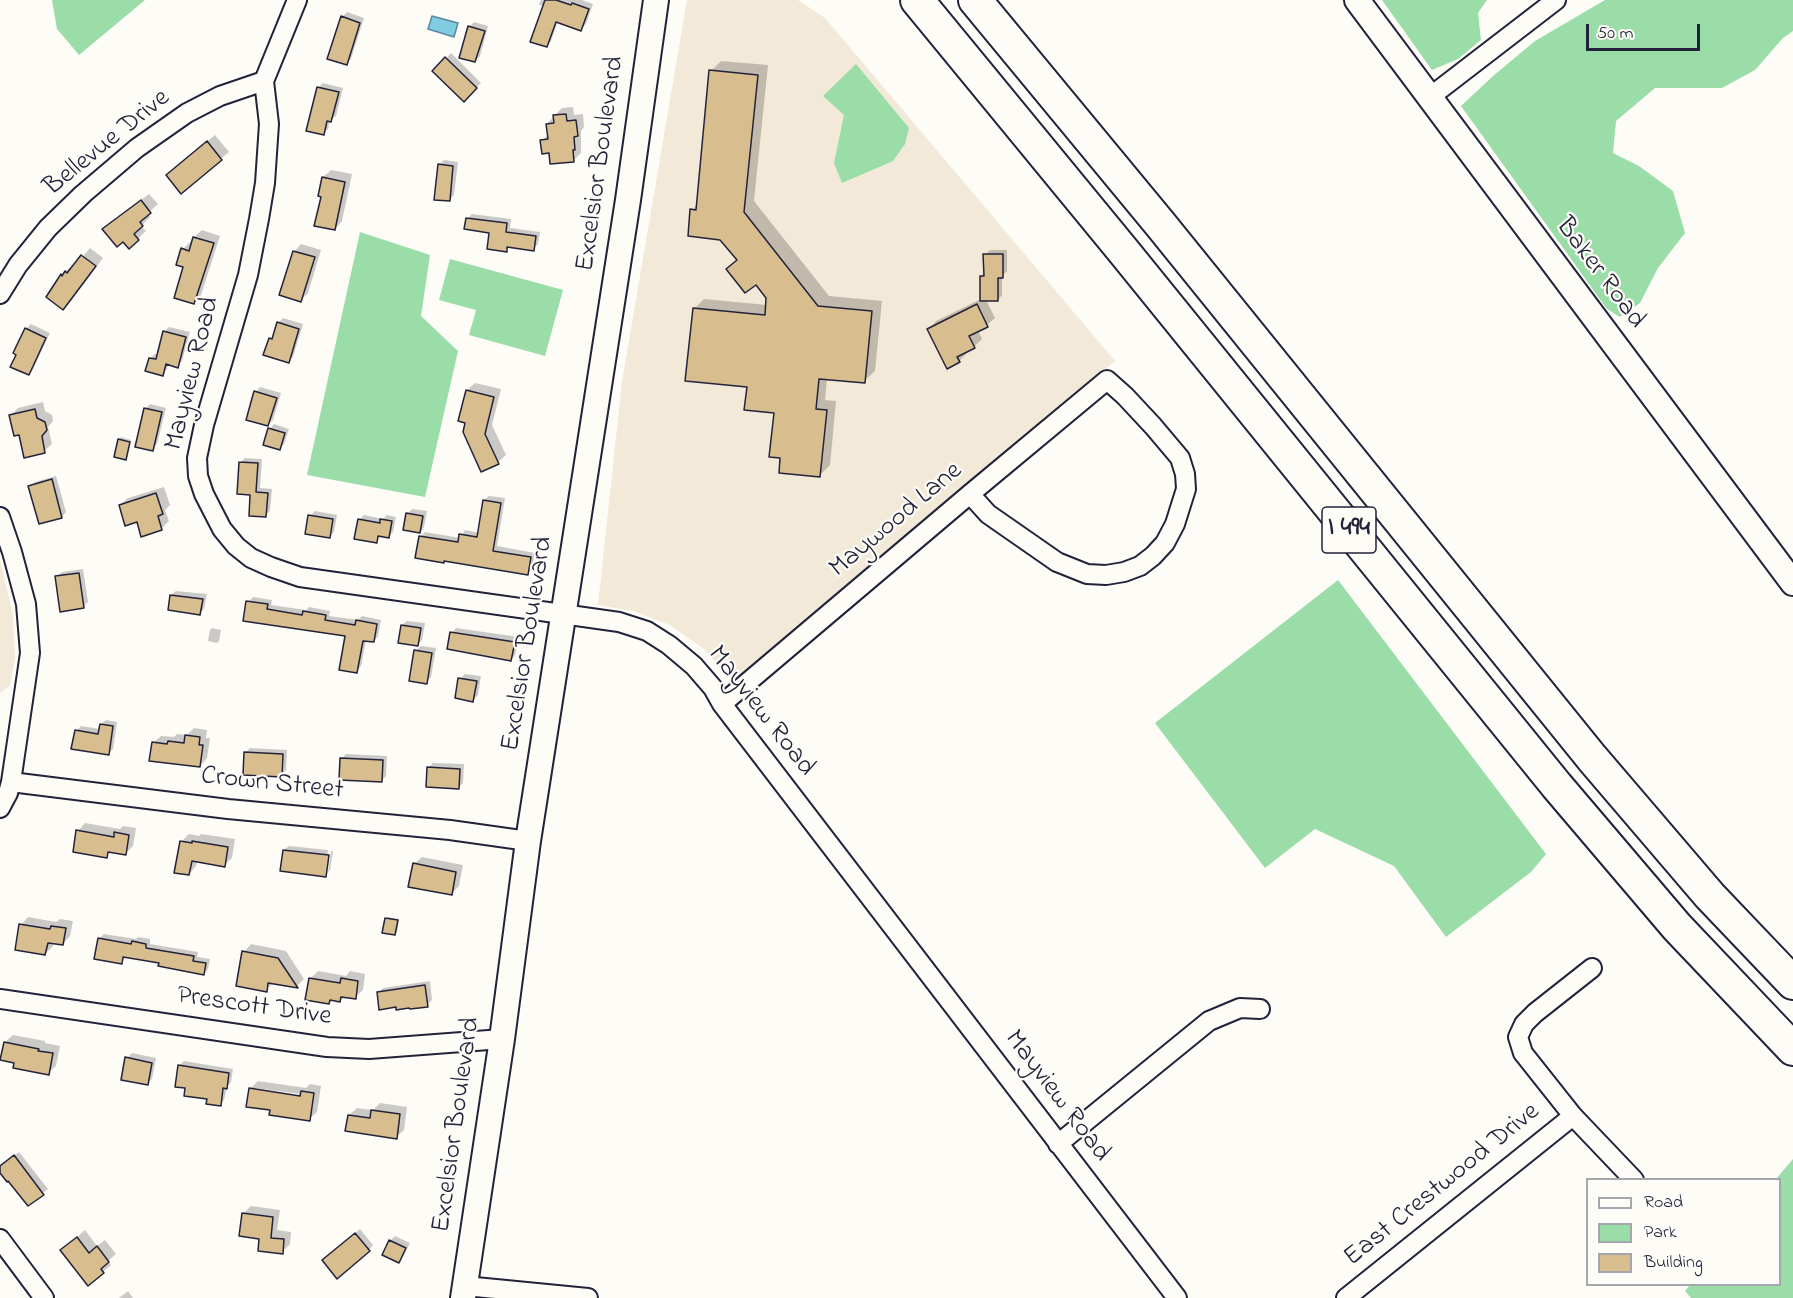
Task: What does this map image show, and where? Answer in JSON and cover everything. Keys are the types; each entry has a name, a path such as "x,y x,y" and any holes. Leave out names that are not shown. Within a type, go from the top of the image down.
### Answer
{"highway":[{"name":"I 494","path":"917,0 1154,288 1557,786 1677,927 1793,1049"},
{"name":"I 494","path":"975,0 1169,234 1592,758 1710,896 1793,983"}],"main road":[{"name":"Excelsior Boulevard","path":"464,1292 502,1039 528,841 628,200 656,0"},
{"name":"Baker Road","path":"1357,0 1793,583"}],"street":[{"path":"264,81 297,0"},
{"path":"1430,97 1557,0"},
{"name":"Bellevue Drive","path":"0,294 18,265 48,228 137,147 187,113 220,96 264,81"},
{"name":"Mayview Road","path":"264,81 268,133 265,183 259,219 248,275 204,425 197,458 198,476 204,494 222,529 236,546 251,558 300,577 619,622 647,631 669,645 694,666 712,688 1177,1298"},
{"name":"Maywood Lane","path":"722,704 970,494 1107,380 1132,404 1180,458 1185,474 1186,489 1175,524 1165,543 1153,556 1140,566 1106,575 1087,574 1057,562 988,514 970,494"},
{"path":"0,517 26,603 30,653 11,782 0,808"},
{"name":"Crown Street","path":"11,782 228,809 450,830 528,841"},
{"path":"1592,968 1534,1013 1524,1024 1518,1037 1523,1053 1573,1116 1633,1178"},
{"name":"Prescott Drive","path":"0,999 327,1047 369,1049 502,1039"},
{"path":"1058,1144 1209,1021 1240,1008 1260,1009"},
{"name":"East Crestwood Drive","path":"1347,1298 1573,1116"},
{"path":"0,1239 44,1298"},
{"path":"464,1292 588,1298"}],"shaded area":[{"path":"687,0 798,0 825,18 1115,361 735,684 704,649 670,625 633,611 598,605 622,382"},
{"path":"0,560 13,615 15,658 10,685 0,693"}],"green space":[{"path":"52,0 145,0 79,55 57,29"},
{"path":"1382,0 1487,0 1478,13 1481,40 1458,59 1432,70"},
{"path":"1605,0 1793,0 1793,31 1783,38 1755,70 1722,88 1655,88 1616,121 1613,153 1639,166 1673,191 1685,233 1658,268 1640,303 1620,317 1607,309 1461,106 1535,41"},
{"path":"856,64 909,128 905,144 893,161 842,183 834,163 844,115 823,96"},
{"path":"360,232 430,255 421,316 458,351 425,497 307,475"},
{"path":"450,259 563,290 545,356 469,335 476,310 439,300"},
{"path":"1338,580 1546,854 1531,872 1446,937 1394,866 1315,829 1265,868 1155,723"},
{"path":"1793,1159 1793,1298 1691,1298 1685,1291 1689,1286 1781,1286 1781,1178 1777,1178"}],"water":[{"path":"432,16 458,23 454,37 428,29"}],"building":[{"path":"545,0 556,0 571,5 572,3 589,9 581,31 556,22 547,47 530,42"},
{"path":"341,16 360,23 347,65 327,59"},
{"path":"468,26 485,31 475,62 459,58"},
{"path":"445,57 477,88 464,102 432,71"},
{"path":"709,70 758,75 744,212 818,306 872,311 865,383 819,379 816,409 827,410 820,477 779,473 780,458 769,457 774,413 744,410 747,387 685,381 693,308 765,315 766,298 756,285 745,293 726,269 737,260 720,240 688,236 690,209 696,210"},
{"path":"317,87 339,92 331,122 327,121 324,135 306,131"},
{"path":"566,114 567,121 576,120 578,136 574,137 574,162 550,164 549,153 542,154 540,140 548,139 546,124 554,123 553,115"},
{"path":"207,141 222,160 181,194 166,175"},
{"path":"438,164 453,166 450,201 434,200"},
{"path":"322,177 345,182 335,230 314,226 321,197 318,196"},
{"path":"141,200 151,213 140,222 143,226 134,234 139,240 129,249 123,242 117,247 102,229"},
{"path":"466,218 507,223 506,232 536,236 534,251 507,247 507,252 487,249 489,233 464,229"},
{"path":"193,237 214,243 194,304 174,298 183,267 176,265 181,248 189,251"},
{"path":"293,251 315,257 301,302 279,295"},
{"path":"983,254 1003,254 1003,278 998,278 998,301 980,301 980,276 984,276"},
{"path":"81,255 96,266 63,310 46,297 61,274 62,276 65,271 67,273"},
{"path":"977,304 988,327 969,336 975,348 957,357 960,362 947,369 927,329"},
{"path":"277,322 299,329 289,363 263,355 269,338 272,339"},
{"path":"25,328 46,338 29,375 10,367 16,355 13,353"},
{"path":"163,331 186,337 178,368 166,364 163,376 145,371 149,358 156,359"},
{"path":"466,390 494,397 485,434 499,464 481,472 463,432 465,423 458,421"},
{"path":"254,391 277,398 268,426 246,420"},
{"path":"144,408 162,412 153,451 135,447"},
{"path":"35,409 37,418 45,422 47,430 42,436 45,453 24,458 19,435 14,436 9,415"},
{"path":"268,428 285,433 280,450 263,445"},
{"path":"118,439 130,442 126,460 114,457"},
{"path":"239,462 258,463 256,492 268,493 266,517 249,516 250,495 237,494"},
{"path":"52,479 62,518 39,524 28,486"},
{"path":"156,493 163,514 158,516 162,530 141,537 137,522 125,526 119,505"},
{"path":"483,500 501,503 493,551 531,557 528,575 415,558 419,536 458,542 459,534 477,537"},
{"path":"406,513 423,516 420,533 403,530"},
{"path":"308,515 333,519 330,538 305,534"},
{"path":"358,519 380,523 380,519 392,521 389,538 378,536 377,543 354,539"},
{"path":"79,573 84,608 60,612 55,576"},
{"path":"170,595 203,599 200,615 168,610"},
{"path":"246,601 268,604 267,609 302,615 303,611 326,615 325,620 355,625 356,620 377,624 374,642 363,641 357,673 339,670 345,636 243,621"},
{"path":"401,625 421,628 418,646 398,643"},
{"path":"450,632 515,642 511,661 447,649"},
{"path":"414,650 432,653 427,684 409,681"},
{"path":"458,678 477,681 473,702 455,698"},
{"path":"100,724 113,726 109,755 71,749 75,730 98,734"},
{"path":"185,735 200,737 199,745 203,745 200,767 149,761 152,742 184,743"},
{"path":"244,752 283,754 282,777 243,775"},
{"path":"340,758 383,760 382,782 339,780"},
{"path":"427,767 460,769 459,789 426,787"},
{"path":"76,830 114,837 114,832 129,835 126,855 108,852 107,858 73,852"},
{"path":"180,841 228,847 225,867 192,861 189,875 174,873"},
{"path":"283,850 329,855 326,877 280,871"},
{"path":"413,863 456,872 452,895 408,887"},
{"path":"385,918 398,920 395,935 382,933"},
{"path":"19,924 50,929 51,926 66,928 63,945 48,943 45,955 15,950"},
{"path":"98,938 131,944 132,941 146,944 146,948 194,956 193,961 206,963 204,975 158,966 159,963 123,957 122,964 94,959"},
{"path":"242,951 278,958 298,988 268,983 267,992 236,986"},
{"path":"309,978 340,983 341,978 358,981 356,999 341,997 340,1002 330,1000 329,1004 305,1000"},
{"path":"425,985 428,1007 396,1010 396,1007 379,1010 377,992"},
{"path":"4,1042 53,1053 49,1075 13,1068 14,1063 0,1060"},
{"path":"125,1057 152,1063 148,1085 121,1080"},
{"path":"178,1065 229,1073 227,1089 223,1088 221,1106 206,1104 207,1099 184,1096 185,1088 175,1087"},
{"path":"249,1088 300,1096 301,1091 314,1093 310,1121 269,1115 270,1110 246,1107"},
{"path":"371,1110 400,1114 397,1139 345,1131 348,1115 370,1118"},
{"path":"14,1155 44,1195 28,1206 0,1173 0,1166"},
{"path":"242,1213 273,1217 271,1238 284,1239 283,1254 258,1251 259,1239 239,1236"},
{"path":"355,1233 370,1251 337,1279 322,1260"},
{"path":"77,1237 89,1253 97,1246 109,1262 101,1269 104,1273 88,1286 60,1250"},
{"path":"389,1240 406,1248 399,1263 382,1255"}]}
